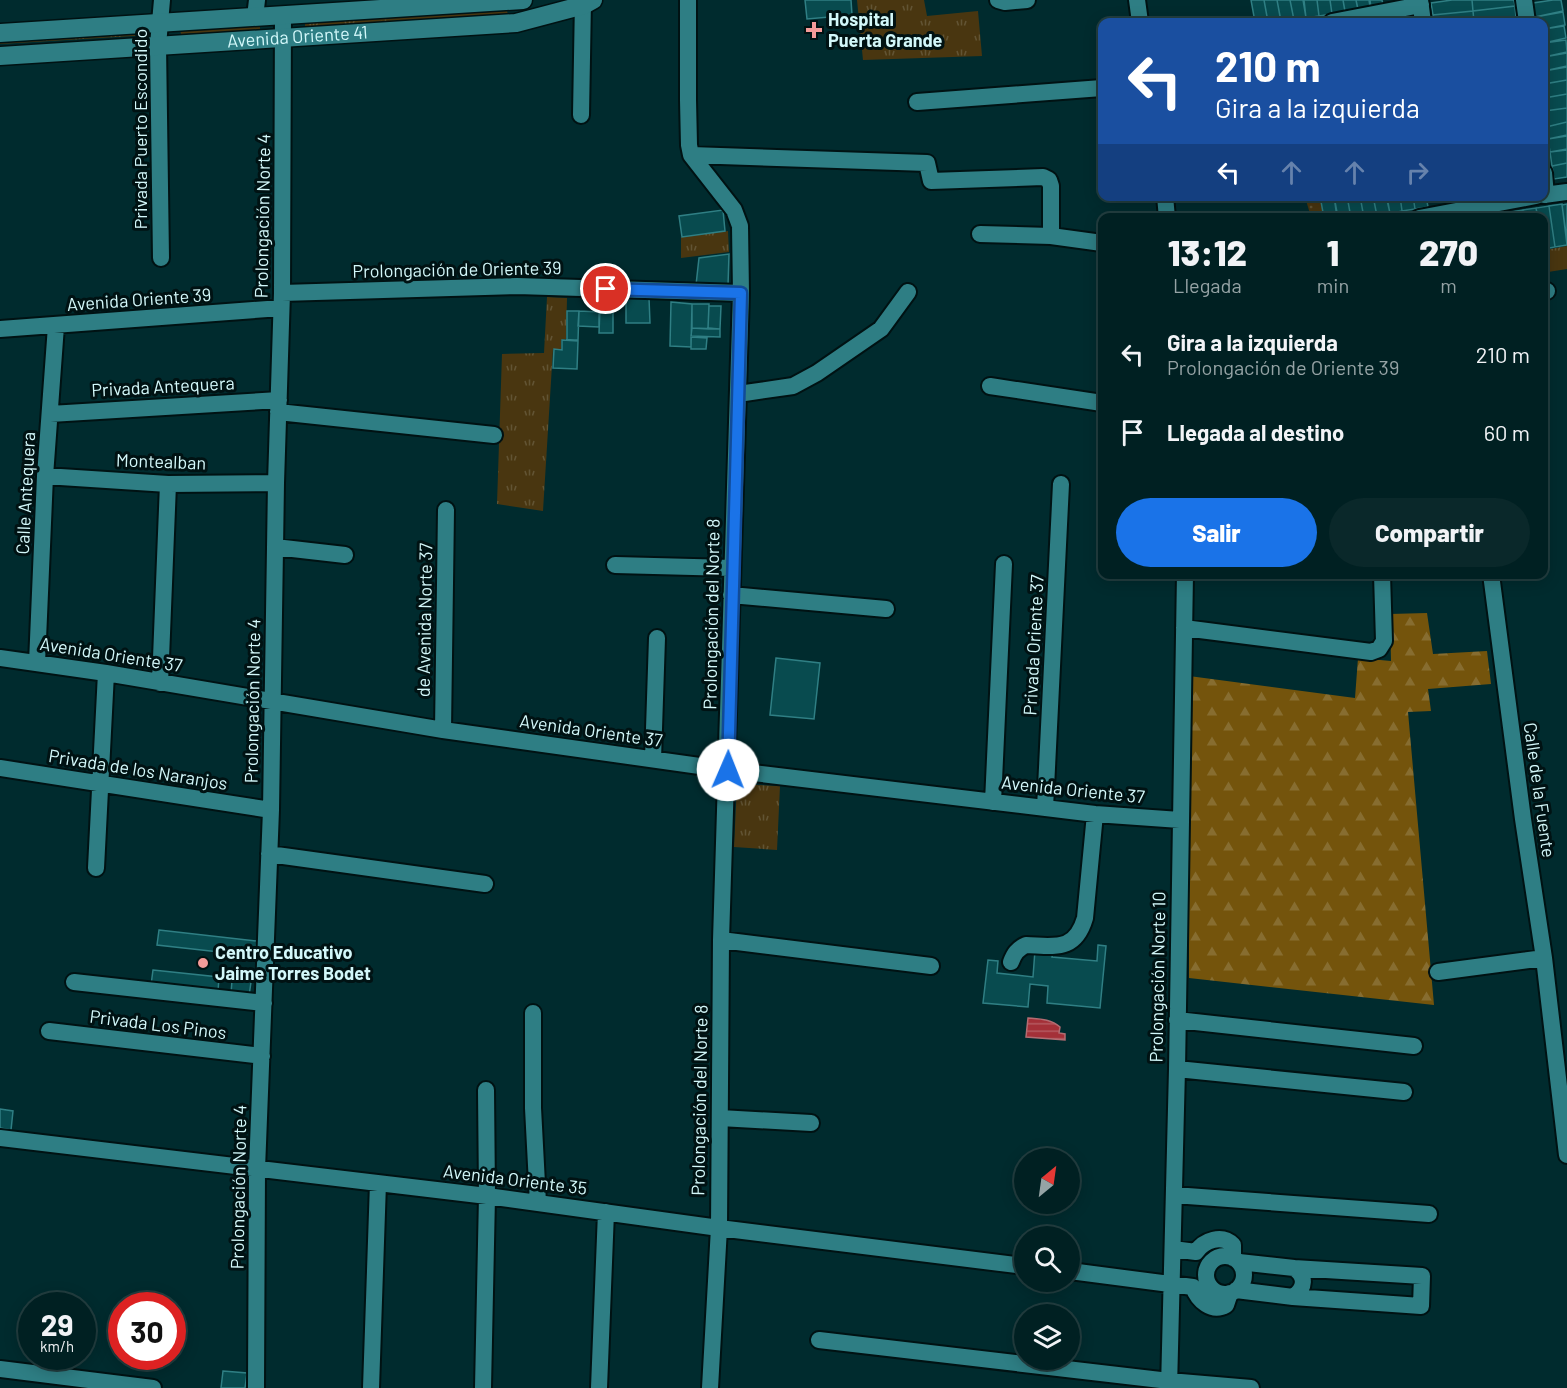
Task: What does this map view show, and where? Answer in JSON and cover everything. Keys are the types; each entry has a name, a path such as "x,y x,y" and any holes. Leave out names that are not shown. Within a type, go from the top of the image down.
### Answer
{"street":[{"name":"Privada Puerto Escondido","path":"161,258 158,45 162,0"},
{"name":"Avenida Oriente 41","path":"0,33 159,23 256,8 283,15 523,0"},
{"path":"688,0 688,100 691,155 927,163 931,182 1043,177 1049,180 1051,186 1051,236"},
{"path":"999,0 1005,2 1027,0"},
{"path":"1137,0 1139,18"},
{"path":"1524,0 1526,18"},
{"name":"Avenida Oriente 41","path":"0,56 516,23 587,2"},
{"path":"581,115 587,2"},
{"path":"1350,18 1421,2 1422,18"},
{"name":"Prolongación Norte 4","path":"256,1388 257,1169 271,810 281,301 283,15"},
{"path":"917,102 1098,88"},
{"name":"Prolongación del Norte 8","path":"691,155 734,210 740,226 741,293 722,940 719,1228 710,1388"},
{"path":"1548,194 1567,192"},
{"path":"1456,213 1513,201"},
{"path":"980,234 1051,236 1098,242"},
{"name":"Prolongación de Oriente 39","path":"281,301 517,286 741,293"},
{"path":"738,394 793,386 817,373 880,329 908,292"},
{"name":"Avenida Oriente 39","path":"0,329 56,326 281,301"},
{"name":"Calle Antequera","path":"37,663 45,476 56,326"},
{"path":"990,386 1098,402"},
{"name":"Privada Antequera","path":"50,414 278,406 494,435"},
{"name":"Montealban","path":"45,476 168,484 276,483"},
{"path":"160,682 168,484"},
{"name":"Privada Oriente 37","path":"1045,808 1061,484"},
{"name":"de Avenida Norte 37","path":"443,730 446,510"},
{"path":"275,547 345,555"},
{"path":"993,802 1004,564"},
{"path":"615,565 732,568"},
{"name":"Prolongación Norte 10","path":"1169,1384 1185,579"},
{"path":"1184,628 1371,652 1379,649 1384,641 1382,579"},
{"name":"Calle de la Fuente","path":"1492,579 1521,808 1544,958 1567,1155"},
{"path":"731,595 886,609"},
{"path":"653,759 657,638"},
{"name":"Avenida Oriente 37","path":"0,658 106,673 443,730 728,770 1095,814 1180,820"},
{"path":"96,868 106,673"},
{"name":"Privada de los Naranjos","path":"0,768 271,810"},
{"path":"1011,962 1016,951 1026,945 1058,946 1074,940 1081,931 1085,918 1095,814"},
{"path":"269,854 485,884"},
{"path":"722,940 931,966"},
{"path":"1438,972 1544,958"},
{"path":"74,982 264,1003"},
{"path":"533,1013 533,1108 538,1203"},
{"path":"1177,1020 1414,1046"},
{"name":"Privada Los Pinos","path":"49,1031 262,1056"},
{"path":"1177,1069 1404,1092"},
{"path":"483,1388 487,1196 486,1090"},
{"path":"720,1118 811,1123"},
{"name":"Avenida Oriente 35","path":"0,1138 487,1196 1014,1265"},
{"path":"371,1388 378,1183"},
{"path":"1174,1196 1429,1214"},
{"path":"599,1388 606,1212"},
{"path":"1080,1272 1193,1287 1196,1295 1202,1301 1217,1308 1226,1305 1233,1291 1243,1280 1244,1274 1236,1260 1233,1245 1225,1240 1208,1241 1200,1245 1196,1252 1173,1249"},
{"path":"1227,1256 1236,1260 1294,1268 1422,1276 1421,1306 1233,1291 1224,1294 1213,1289 1206,1274 1210,1263 1214,1259 1227,1256"},
{"path":"1293,1297 1300,1293 1304,1282 1301,1273 1294,1268"},
{"path":"819,1340 1169,1384 1251,1388"},
{"path":"0,1369 153,1388"}],"green space":[{"path":"857,0 924,0 927,16 978,11 982,56 863,60"},
{"path":"507,11 508,14 419,22 305,27 305,23"},
{"path":"260,26 260,30 181,34 180,30"},
{"path":"149,32 149,35 0,44 0,41"},
{"path":"1306,201 1321,201 1323,213 1310,213"},
{"path":"728,231 729,252 681,258 681,237"},
{"path":"1567,246 1567,269 1548,272 1548,249"},
{"path":"547,297 567,298 566,339 561,340 561,349 553,349 543,511 497,504 502,354 544,353"},
{"path":"1427,613 1433,654 1487,651 1491,684 1428,689 1431,711 1408,712 1434,1005 1189,978 1189,676 1355,698 1358,658 1391,661 1390,614"},
{"path":"737,784 780,786 777,850 734,847"}],"shaded area":[{"path":"1028,1018 1057,1024 1060,1027 1059,1033 1065,1034 1065,1040 1026,1037"}],"building":[{"path":"805,0 851,0 852,15 807,19"},
{"path":"1251,0 1264,0 1267,18 1254,18"},
{"path":"1264,0 1277,0 1280,18 1267,18"},
{"path":"1277,0 1290,0 1294,18 1280,18"},
{"path":"1290,0 1303,0 1306,18 1294,18"},
{"path":"1304,0 1317,0 1319,16 1306,18"},
{"path":"1317,0 1330,0 1332,14 1319,16"},
{"path":"1330,0 1343,0 1345,11 1332,14"},
{"path":"1343,0 1356,0 1358,10 1345,12"},
{"path":"1356,0 1369,0 1370,7 1358,9"},
{"path":"1370,0 1382,0 1383,5 1371,8"},
{"path":"1472,0 1473,11 1433,15 1431,3"},
{"path":"1472,0 1514,0 1515,6 1473,11"},
{"path":"1561,0 1563,11 1535,17 1533,3"},
{"path":"1515,6 1516,18 1474,18 1473,11"},
{"path":"1473,11 1474,18 1433,18 1433,15"},
{"path":"1563,12 1565,25 1548,28 1548,18 1535,17"},
{"path":"1564,26 1566,38 1548,42 1548,28"},
{"path":"1566,40 1567,52 1548,56 1548,42"},
{"path":"1567,53 1567,66 1548,70 1548,56"},
{"path":"1567,67 1567,80 1548,83 1548,70"},
{"path":"1567,80 1567,94 1548,97 1548,83"},
{"path":"1567,94 1567,108 1548,111 1548,97"},
{"path":"1567,108 1567,122 1548,127 1548,111"},
{"path":"1567,122 1567,135 1548,139 1548,127"},
{"path":"1567,136 1567,149 1550,152 1548,139"},
{"path":"1567,150 1567,163 1552,166 1550,152"},
{"path":"1567,163 1567,177 1554,179 1552,166"},
{"path":"1321,201 1335,201 1336,213 1323,213"},
{"path":"1335,201 1348,201 1350,213 1337,213"},
{"path":"1348,201 1361,201 1363,213 1350,213"},
{"path":"1361,201 1374,201 1376,213 1363,213"},
{"path":"1374,201 1387,201 1390,213 1376,213"},
{"path":"1388,201 1401,201 1402,211 1390,213"},
{"path":"1401,201 1414,201 1415,209 1402,211"},
{"path":"1414,201 1427,201 1428,207 1415,209"},
{"path":"1562,204 1567,245 1555,247 1549,206"},
{"path":"1567,204 1567,240 1562,205"},
{"path":"1549,206 1555,247 1548,248 1548,213 1537,213 1536,208"},
{"path":"1536,208 1537,213 1523,213 1523,210"},
{"path":"723,210 725,231 682,237 679,216"},
{"path":"1523,210 1523,213 1510,213"},
{"path":"729,254 728,286 696,285 699,258"},
{"path":"626,298 649,298 650,323 626,323"},
{"path":"671,302 692,304 691,347 670,346"},
{"path":"692,304 709,304 708,329 692,328"},
{"path":"709,306 721,306 720,329 708,328"},
{"path":"600,308 613,308 613,333 599,333"},
{"path":"567,311 579,311 578,340 567,340"},
{"path":"579,311 599,312 599,327 578,326"},
{"path":"692,328 720,329 720,337 691,336"},
{"path":"691,337 707,338 706,349 691,349"},
{"path":"562,340 578,341 577,369 553,368 554,349 562,350"},
{"path":"776,658 820,663 814,719 770,715"},
{"path":"159,930 257,941 255,956 157,945"},
{"path":"1098,945 1106,946 1100,1008 1047,1003 1048,986 1030,984 1028,1007 983,1003 988,960 998,961 997,973 1033,977 1035,950 1053,952 1052,957 1097,961"},
{"path":"153,970 219,977 218,992 151,985"},
{"path":"232,980 251,982 249,996 231,994"},
{"path":"0,1109 13,1111 11,1130 0,1128"},
{"path":"223,1371 247,1373 245,1388 221,1388"}],"place":[{"name":"Hospital Puerta Grande","path":"814,30"},
{"name":"Centro Educativo Jaime Torres Bodet","path":"203,963"}],"route":[{"path":"606,289 741,293 728,770"}]}
